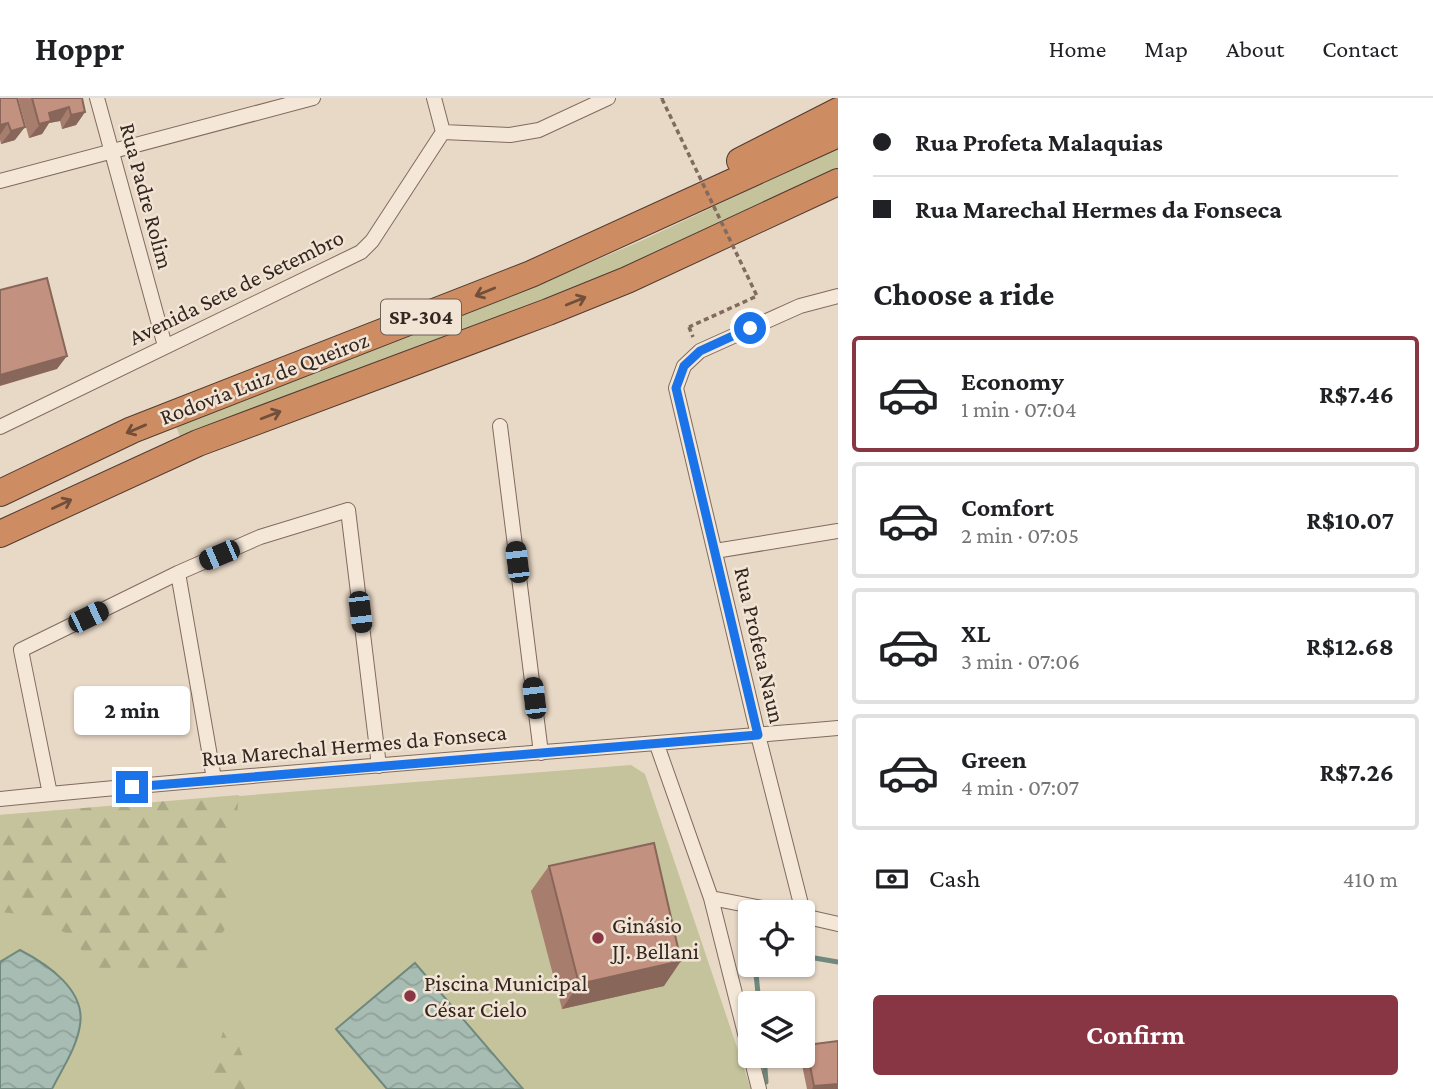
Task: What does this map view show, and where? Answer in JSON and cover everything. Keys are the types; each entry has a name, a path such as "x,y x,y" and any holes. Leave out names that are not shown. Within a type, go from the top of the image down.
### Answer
{"highway":[{"path":"531,274 773,143 838,111"},
{"name":"Rodovia Luiz de Queiroz","path":"0,493 144,425 531,274 838,134"},
{"name":"Rodovia Luiz de Queiroz","path":"0,534 198,443 627,280 838,182"},
{"path":"627,280 838,190"}],"street":[{"name":"Rua Padre Rolim","path":"97,98 165,346"},
{"path":"0,181 313,98"},
{"path":"434,98 443,132 510,135 539,130 608,98"},
{"name":"Avenida Sete de Setembro","path":"0,428 361,252 372,242 443,132"},
{"name":"Rua Profeta Naun","path":"799,900 676,388 684,366 700,351 800,306 838,296"},
{"path":"500,426 541,753"},
{"path":"50,794 21,650 178,573 260,537 348,510 379,766"},
{"path":"715,551 838,531"},
{"path":"178,573 214,779"},
{"name":"Rua Marechal Hermes da Fonseca","path":"0,799 838,728"},
{"path":"657,745 710,898 759,1089"},
{"path":"710,898 738,903"},
{"path":"815,918 838,924"}],"path":[{"path":"662,98 757,296 689,327"}],"green space":[{"path":"838,148 838,173 597,279 597,284 181,439 175,424 561,275 641,241"},
{"path":"631,765 645,774 738,1050 738,1068 744,1068 751,1089 0,1089 0,815"},
{"path":"239,795 225,929 197,972 104,975 66,933 20,914 0,912 0,815"},
{"path":"227,1017 256,1089 211,1089 208,1085"}],"water":[{"path":"20,950 42,963 62,980 77,1000 80,1012 76,1041 52,1089 0,1089 0,962"},
{"name":"Piscina Municipal César Cielo","path":"415,963 523,1089 387,1089 336,1029"}],"building":[{"path":"0,98 17,98 25,127 11,131 8,123 0,125"},
{"path":"32,98 82,98 85,112 71,115 69,107 49,113 51,121 39,124"},
{"path":"47,278 67,356 0,375 0,290"},
{"name":"Ginásio JJ. Bellani","path":"654,843 681,961 579,984 549,866"},
{"path":"838,1041 838,1084 814,1086 810,1068 815,1068 815,1044"}],"waterway":[{"path":"815,958 838,962"},
{"path":"756,977 758,991"},
{"path":"765,1068 766,1082"}],"place":[{"name":"Ginásio JJ. Bellani","path":"598,938"},
{"name":"Piscina Municipal César Cielo","path":"410,996"}],"route":[{"path":"132,787 758,735 676,388 684,366 700,351 750,328"}]}
